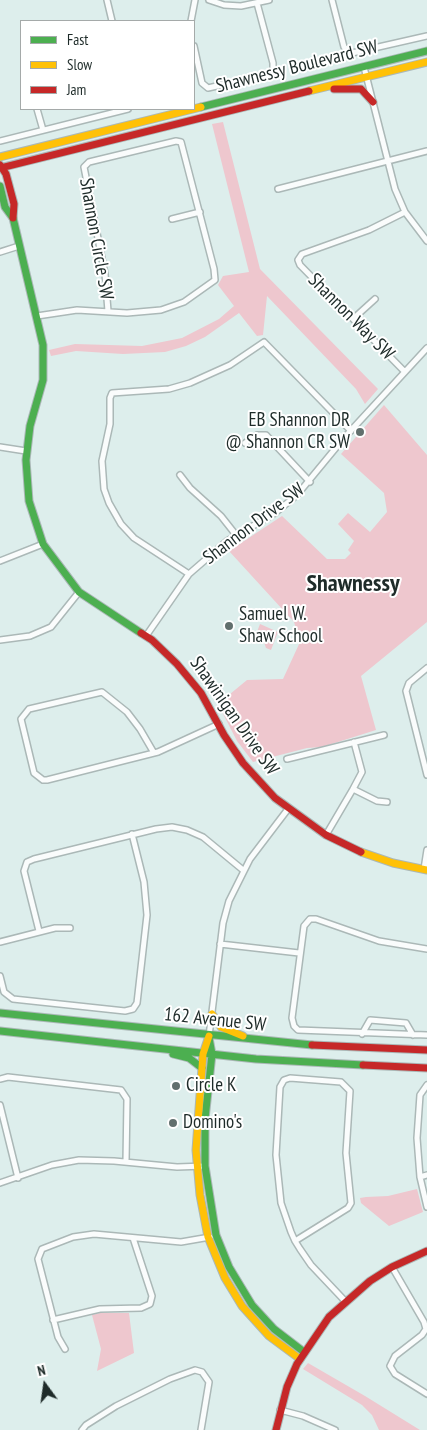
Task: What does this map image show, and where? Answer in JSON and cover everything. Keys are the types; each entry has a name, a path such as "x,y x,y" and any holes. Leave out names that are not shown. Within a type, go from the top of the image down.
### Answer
{"main road":[{"name":"Shawnessy Boulevard SW","path":"195,109 427,51"},
{"name":"Shawnessy Boulevard SW","path":"0,167 427,62"},
{"path":"304,92 337,88 361,89 373,102"},
{"name":"Shawnessy Boulevard SW","path":"0,157 190,110"},
{"name":"Shawinigan Drive SW","path":"0,167 6,174 14,204 12,218"},
{"name":"Shawinigan Drive SW","path":"0,189 5,207 12,218 43,345 44,371 26,451 29,501 43,544 79,592 106,612 146,636 178,664 191,679 230,745 252,774 288,810 326,835 369,855 426,869"},
{"name":"162 Avenue SW","path":"0,1013 209,1036 427,1050"},
{"path":"212,1014 226,1031 256,1040"},
{"name":"162 Avenue SW","path":"0,1031 203,1054 351,1066 427,1068"},
{"path":"209,1036 203,1054 197,1119 197,1166 202,1209 208,1238 225,1278 242,1306 270,1336 300,1359"},
{"path":"209,1036 212,1054 205,1119 205,1166 210,1211 216,1235 228,1267 252,1305 274,1329 304,1352"},
{"path":"156,1048 189,1058 202,1068"},
{"path":"276,1430 279,1410 287,1387 300,1359 321,1327 345,1301 370,1281 392,1267 427,1251"}],"street":[{"path":"107,0 112,20"},
{"path":"190,20 195,0"},
{"path":"209,0 232,6 269,0"},
{"path":"332,0 344,47 352,53 427,36"},
{"path":"195,51 202,83 208,88 270,74 273,69 273,63 257,3"},
{"path":"364,67 395,189 405,212 427,241"},
{"path":"37,110 43,130"},
{"path":"0,141 124,110"},
{"name":"Shannon Circle SW","path":"37,316 77,310 139,313 175,306 198,293 214,280 214,268 181,142 176,141 89,162 85,165 84,170 105,274 108,311"},
{"path":"278,188 427,151"},
{"path":"172,219 200,212"},
{"name":"Shannon Way SW","path":"405,212 369,230 302,254 299,258 300,265 405,372"},
{"path":"0,252 19,246"},
{"path":"354,318 375,298"},
{"path":"189,574 134,538 120,524 111,508 104,489 102,468 103,450 110,424 110,398 112,392 169,389 184,385 230,365 259,344 266,342 351,431"},
{"name":"Shannon Drive SW","path":"146,636 189,574 217,548 275,513 310,482 351,431 427,348"},
{"path":"245,444 256,435 266,435 310,482"},
{"path":"0,447 26,451"},
{"path":"180,475 190,488 221,516 236,536"},
{"path":"0,561 43,544"},
{"path":"0,640 30,636 50,627 79,592"},
{"path":"427,668 409,683 406,691 426,764 427,775"},
{"path":"154,753 140,729 127,712 102,692 28,709 21,718 34,773 43,780 154,753 219,724"},
{"path":"287,758 384,735"},
{"path":"326,835 362,772 354,742"},
{"path":"353,789 377,800 387,802"},
{"path":"209,1036 220,944 228,906 243,870 288,810"},
{"path":"39,931 24,871 27,862 132,834 162,828 187,830 209,841 243,870"},
{"path":"0,976 4,992 12,999 125,1011 133,1009 137,1003 147,915 144,882 132,834"},
{"path":"426,869 427,850"},
{"path":"427,949 365,937 314,918 304,924 292,1018 294,1026 298,1030 427,1036"},
{"path":"0,942 39,931 70,928"},
{"path":"220,944 299,953"},
{"path":"362,1034 370,1020 406,1023 413,1035"},
{"path":"0,1079 8,1077 121,1090 127,1099 126,1162"},
{"path":"295,1241 348,1208 351,1203 346,1153 350,1091 341,1082 290,1078 284,1080 280,1086 276,1140 279,1189 285,1216 295,1241 311,1265 345,1301"},
{"path":"427,1085 420,1094 417,1154 427,1207"},
{"path":"0,1105 18,1178"},
{"path":"0,1182 64,1163 95,1160 177,1167 205,1166"},
{"path":"420,1177 427,1175"},
{"path":"65,1349 58,1337 38,1259 42,1249 82,1235 105,1235 181,1242 216,1235"},
{"path":"53,1320 100,1309 141,1308 150,1304 152,1296 133,1238"},
{"path":"392,1267 424,1322 426,1329 422,1335 395,1356 390,1366 395,1374 427,1394"},
{"path":"82,1430 86,1425 116,1406 195,1370 202,1372 209,1382 201,1430"},
{"path":"279,1410 303,1416 335,1430"}],"shaded area":[{"path":"223,122 260,269 378,389 365,404 356,389 267,296 263,335 257,336 239,313 205,337 186,346 165,352 123,354 76,351 51,356 49,350 75,344 142,346 182,338 219,319 234,306 218,285 223,276 249,272 212,124"},
{"path":"384,405 427,455 427,622 361,676 376,730 322,747 307,748 253,762 237,741 218,704 247,680 283,679 300,642 294,622 229,551 282,516 327,559 345,559 351,553 348,550 354,541 338,524 348,513 370,532 387,512 384,493 341,454"},
{"path":"260,624 278,632 271,650 266,648 263,639 255,637"},
{"path":"417,1189 423,1212 389,1226 361,1203 360,1198 388,1196"},
{"path":"100,1313 129,1313 134,1353 97,1371 101,1349 92,1315"},
{"path":"308,1363 420,1430 379,1430 372,1415 362,1405 303,1369"}],"traffic: fast":[{"path":"201,107 427,51"},
{"path":"0,186 5,207 13,218 43,345 43,380 30,426 26,460 29,501 43,544 79,592 141,633"},
{"path":"0,1013 312,1045"},
{"path":"0,1031 256,1059 363,1065"},
{"path":"209,1038 212,1054 205,1119 205,1166 216,1235 229,1267 252,1305 274,1329 304,1352"},
{"path":"173,1054 189,1058 202,1068"}],"traffic: slow":[{"path":"309,91 427,62"},
{"path":"195,108 201,107"},
{"path":"0,157 189,110"},
{"path":"361,852 393,863 427,870"},
{"path":"212,1014 221,1027 243,1036"},
{"path":"209,1036 203,1054 196,1150 200,1195 208,1237 225,1278 242,1306 269,1336 300,1359"}],"traffic: jam":[{"path":"334,89 361,89 373,102"},
{"path":"0,168 309,91"},
{"path":"0,165 6,174 14,204 13,218"},
{"path":"141,633 152,640 177,664 201,693 224,735 243,763 275,798 326,835 361,852"},
{"path":"312,1045 427,1050"},
{"path":"363,1065 427,1068"},
{"path":"276,1430 287,1387 297,1364 329,1317 370,1281 392,1267 427,1251"}],"place":[{"name":"EB Shannon DR @ Shannon CR SW","path":"360,432"},
{"name":"Samuel W. Shaw School","path":"229,626"},
{"name":"Circle K","path":"176,1086"},
{"name":"Domino's","path":"173,1123"}],"district":[{"name":"Shawnessy","path":"353,584"}]}
